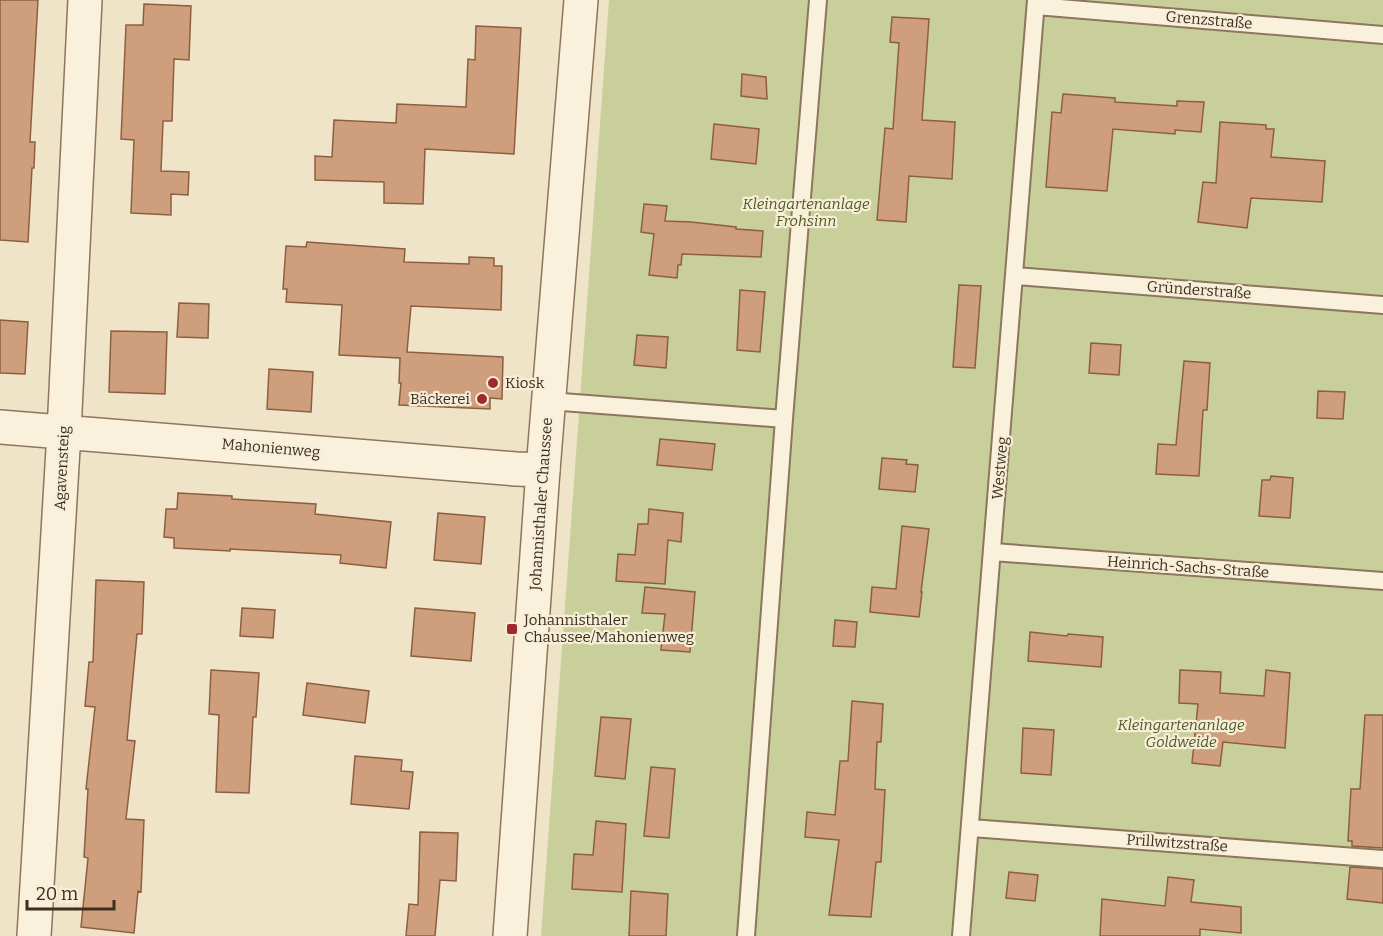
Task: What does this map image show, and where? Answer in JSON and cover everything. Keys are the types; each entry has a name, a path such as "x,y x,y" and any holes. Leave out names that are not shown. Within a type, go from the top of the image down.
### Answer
{"street":[{"name":"Agavensteig","path":"34,936 64,432 85,0"},
{"name":"Johannisthaler Chaussee","path":"510,936 543,470 581,0"},
{"name":"Mahonienweg","path":"0,427 543,470"}],"lane":[{"path":"747,936 784,419 818,0"},
{"name":"Grenzstraße","path":"1036,3 1383,35"},
{"name":"Westweg","path":"962,936 1036,3"},
{"name":"Gründerstraße","path":"1015,276 1383,305"},
{"path":"549,401 784,419"},
{"name":"Heinrich-Sachs-Straße","path":"993,552 1383,581"},
{"name":"Prillwitzstraße","path":"971,828 1383,859"}],"green space":[{"path":"609,0 1383,0 1383,936 541,936"}],"building":[{"path":"0,0 38,0 30,142 35,142 34,168 32,168 28,242 0,240"},
{"path":"144,4 191,6 189,60 174,59 172,121 163,121 161,171 189,172 188,195 171,194 171,215 131,213 134,140 121,139 126,25 143,25"},
{"path":"892,17 929,19 922,120 955,122 952,179 909,176 906,222 877,220 885,128 893,129 899,43 890,42"},
{"path":"476,26 521,28 514,154 425,149 423,204 384,203 384,182 315,180 315,156 332,157 334,120 396,123 397,104 466,107 468,59 475,60"},
{"path":"742,74 766,77 767,99 741,96"},
{"path":"1063,94 1115,98 1115,102 1177,106 1177,101 1204,102 1201,132 1175,130 1175,134 1113,129 1107,191 1046,187 1052,112 1061,113"},
{"path":"1220,122 1266,125 1266,129 1274,129 1271,157 1325,161 1322,202 1251,198 1247,228 1198,222 1203,182 1216,183"},
{"path":"714,124 759,129 756,164 711,159"},
{"path":"644,204 667,206 665,221 763,231 761,257 682,254 677,278 649,275 654,234 641,232"},
{"path":"307,242 405,249 404,262 469,264 469,257 494,258 494,266 502,266 501,310 411,306 407,352 503,357 502,399 490,398 490,409 399,405 400,358 339,355 342,305 286,302 287,289 283,289 286,246 306,247"},
{"path":"959,285 981,286 975,368 953,367"},
{"path":"740,290 765,292 760,352 737,350"},
{"path":"179,303 209,304 208,338 177,337"},
{"path":"0,320 28,322 25,374 0,373"},
{"path":"111,331 167,332 165,394 109,392"},
{"path":"637,335 668,337 666,368 634,365"},
{"path":"1091,343 1121,345 1119,375 1089,373"},
{"path":"1184,361 1210,363 1207,410 1203,410 1199,476 1156,474 1158,444 1176,445"},
{"path":"269,369 313,372 311,412 267,409"},
{"path":"1318,391 1345,392 1343,419 1317,418"},
{"path":"660,439 715,444 712,470 657,465"},
{"path":"882,458 907,460 906,464 918,465 915,492 879,489"},
{"path":"1271,476 1293,478 1290,518 1259,516 1262,480 1270,480"},
{"path":"178,493 316,504 315,514 391,522 386,568 340,563 341,555 174,548 174,538 164,537 166,509 177,509"},
{"path":"649,509 683,513 681,542 668,540 665,584 616,581 618,554 635,555 638,524 648,524"},
{"path":"438,513 485,517 481,564 434,560"},
{"path":"902,526 929,529 919,617 870,612 872,587 896,589"},
{"path":"96,580 144,582 142,634 137,634 127,740 135,741 126,819 144,820 141,892 138,891 134,933 81,927 88,858 84,857 88,789 86,789 95,707 85,706 89,662 93,662"},
{"path":"645,587 695,592 690,652 661,650 665,614 642,613"},
{"path":"242,608 275,610 273,638 240,636"},
{"path":"415,608 475,613 471,661 411,656"},
{"path":"835,620 857,622 855,647 833,646"},
{"path":"1030,632 1103,637 1101,667 1028,661"},
{"path":"211,670 259,673 256,717 253,717 249,793 216,792 219,715 209,714"},
{"path":"1180,670 1221,672 1220,693 1264,696 1266,670 1290,673 1285,748 1223,742 1220,766 1192,763 1198,704 1179,703"},
{"path":"307,683 369,691 365,723 303,715"},
{"path":"852,701 883,704 881,742 877,742 875,789 885,790 881,862 876,862 871,917 829,915 839,840 805,837 807,812 835,815 840,761 848,761"},
{"path":"1365,715 1383,715 1383,848 1352,846 1352,841 1348,841 1351,789 1360,789"},
{"path":"601,717 631,719 625,779 595,776"},
{"path":"1023,728 1054,730 1051,775 1021,773"},
{"path":"355,756 402,760 401,771 413,772 409,809 351,804"},
{"path":"651,767 675,769 669,838 644,836"},
{"path":"596,821 626,824 622,892 572,889 574,854 593,855"},
{"path":"420,832 458,833 456,881 440,880 435,936 406,936 409,904 418,905"},
{"path":"1350,867 1383,869 1383,903 1347,899"},
{"path":"1009,872 1038,875 1035,901 1006,898"},
{"path":"1168,877 1194,880 1191,902 1241,907 1241,933 1200,929 1200,936 1100,936 1102,899 1165,906"},
{"path":"631,891 668,894 666,936 629,936"}],"place":[{"name":"Kiosk","path":"493,383"},
{"name":"Bäckerei","path":"482,399"},
{"name":"Johannisthaler Chaussee/Mahonienweg","path":"512,629"}],"park label":[{"name":"Kleingartenanlage Frohsinn","path":"806,212"},
{"name":"Kleingartenanlage Goldweide","path":"1181,734"}]}
